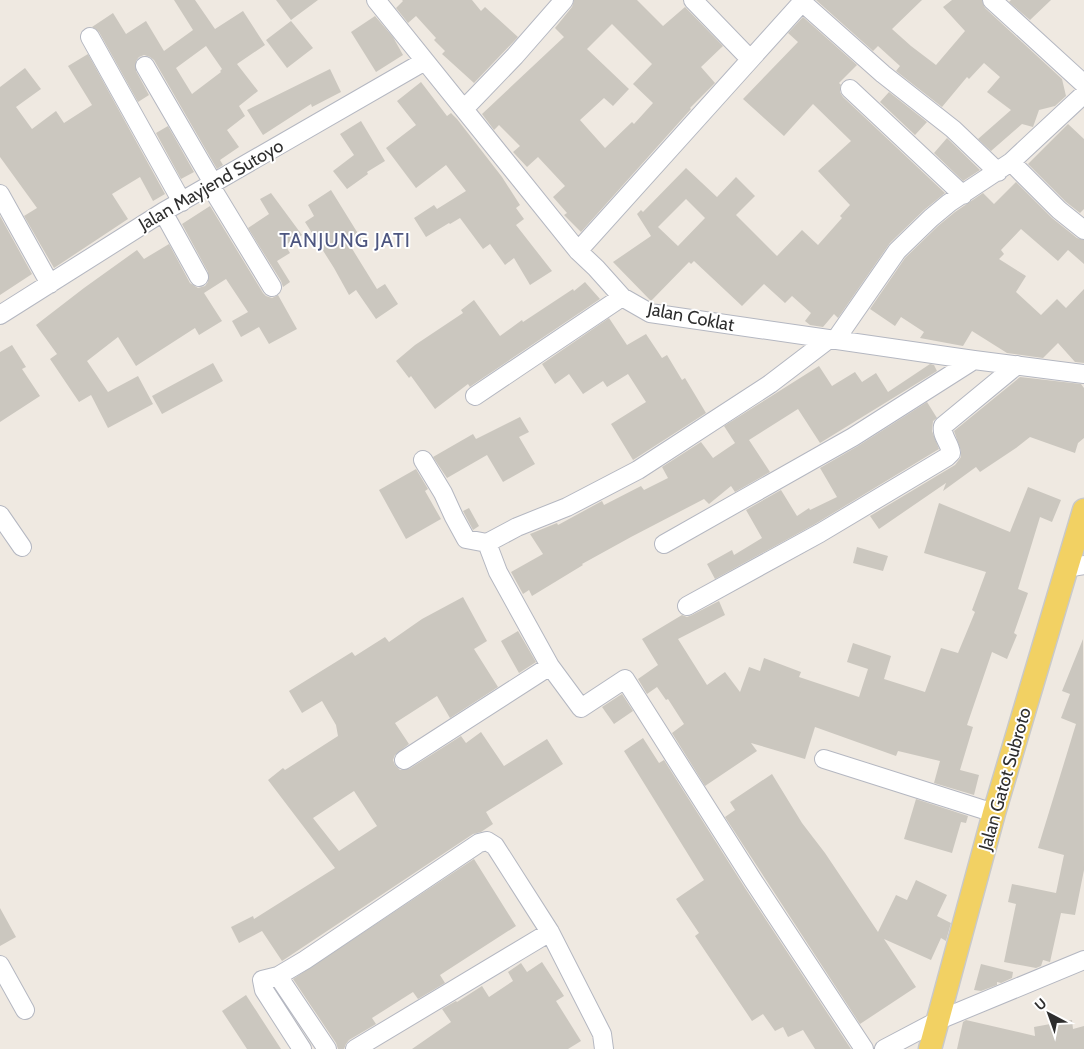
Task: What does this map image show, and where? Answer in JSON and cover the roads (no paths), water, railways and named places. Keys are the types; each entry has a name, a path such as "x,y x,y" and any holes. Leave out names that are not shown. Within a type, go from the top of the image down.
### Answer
{"main road":[{"name":"Jalan Gatot Subroto","path":"930,1049 994,813 1076,566 1084,512"}],"street":[{"name":"Jalan Coklat","path":"376,0 578,251 622,297 650,313 1084,374"},
{"path":"464,109 515,56 564,0"},
{"path":"693,0 750,59"},
{"path":"992,0 1084,84"},
{"path":"578,251 803,1 883,74 1084,230"},
{"path":"90,37 182,202"},
{"name":"Jalan Mayjend Sutoyo","path":"0,315 163,212 424,61"},
{"path":"145,66 272,287"},
{"path":"850,89 963,195"},
{"path":"423,460 443,493 466,539 487,544 517,527 567,507 638,470 770,384 833,339 897,251 931,218 1004,167 1084,94"},
{"path":"0,194 50,284"},
{"path":"163,212 199,277"},
{"path":"475,396 622,297"},
{"path":"664,544 853,437 974,360"},
{"path":"687,606 820,533 947,457 951,453 951,448 943,434 942,426 1017,364"},
{"path":"0,515 22,548"},
{"path":"487,544 498,572 550,666 581,708 625,679 754,882 864,1049"},
{"path":"404,760 550,666"},
{"path":"824,759 994,813"},
{"path":"302,1049 264,990 262,980 278,976 305,960 479,843 487,842 495,846 550,932 602,1034 604,1049"},
{"path":"355,1049 550,932"},
{"path":"884,1049 939,1020 1084,960"},
{"path":"0,965 25,1010"},
{"path":"278,976 327,1049"}],"district":[{"name":"TANJUNG JATI","path":"345,240"}]}
